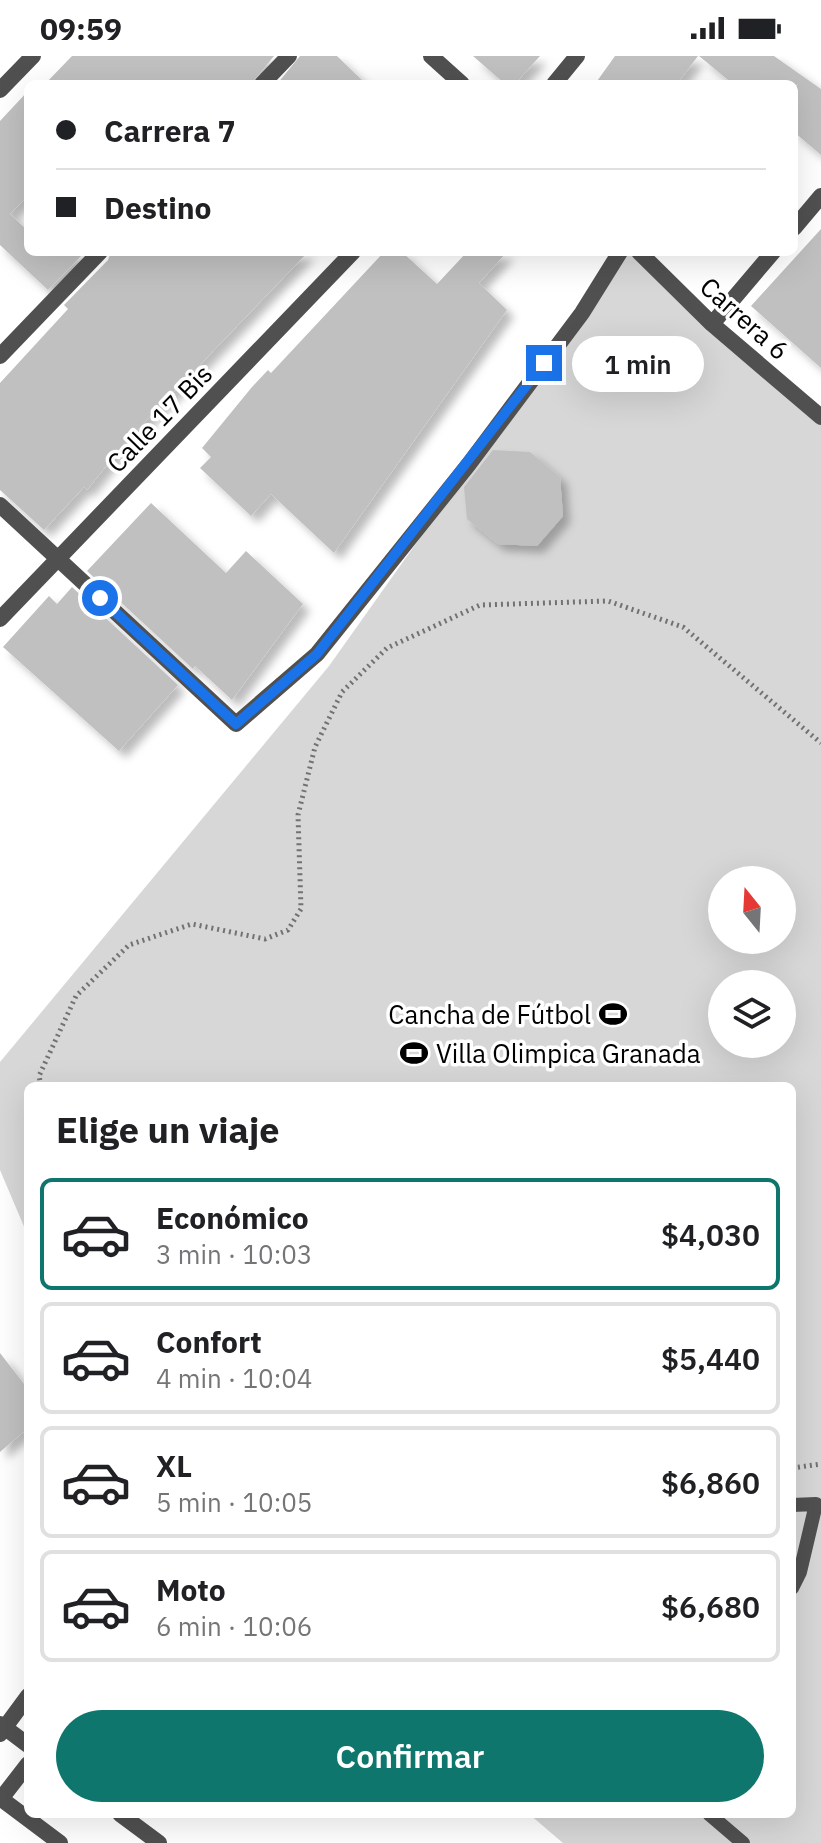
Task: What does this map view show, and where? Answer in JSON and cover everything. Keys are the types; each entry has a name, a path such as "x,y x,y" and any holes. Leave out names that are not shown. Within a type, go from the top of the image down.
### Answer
{"street":[{"path":"0,90 33,56"},
{"path":"266,80 289,56"},
{"path":"431,56 458,80"},
{"path":"557,80 577,56"},
{"path":"798,223 821,196"},
{"path":"0,356 96,256"},
{"name":"Calle 17 Bis","path":"0,619 349,256"},
{"path":"0,505 236,724 317,654 469,464 582,313 618,256"},
{"name":"Carrera 6","path":"643,256 712,324 821,417"},
{"path":"712,324 770,256"},
{"path":"24,1701 2,1729 24,1743"},
{"path":"24,1769 0,1799 24,1817"},
{"path":"26,1818 60,1843"},
{"path":"125,1818 159,1843"}],"lane":[{"path":"796,1505 816,1504 796,1580"},
{"path":"714,1818 743,1843"}],"path":[{"path":"40,1082 39,1076 76,996 129,945 192,924 265,939 288,930 301,909 298,815 315,747 342,692 387,648 480,605 608,601 683,627 821,743"},
{"path":"796,1467 821,1464"}],"shaded area":[{"name":"Villa Olimpica Granada","path":"620,256 641,256 821,418 821,1843 563,1843 534,1818 796,1818 796,1082 24,1082 24,1227 0,1170 0,1062 329,666"}],"building":[{"path":"72,56 274,56 254,80 49,80"},
{"path":"300,56 337,56 362,80 280,80"},
{"path":"473,56 540,56 519,80 500,80"},
{"path":"615,56 698,56 680,80 598,80"},
{"path":"699,56 774,56 821,89 821,155 798,135 798,80 728,80"},
{"path":"24,95 24,199 10,214 24,227 24,256 81,256 48,290 0,245 0,121"},
{"path":"821,229 821,368 751,306"},
{"path":"110,256 304,256 124,444 87,490 84,487 44,530 0,490 0,383 68,309 64,305"},
{"path":"380,256 406,256 437,284 463,256 503,256 479,283 507,310 334,553 271,494 251,516 200,468 211,457 202,448 252,387 268,370 271,373"},
{"path":"493,450 530,452 560,477 563,516 537,546 498,544 467,519 464,487"},
{"path":"151,503 226,573 246,551 303,604 232,700 195,666 193,669 87,571"},
{"path":"72,587 178,685 119,751 3,647 49,596 57,604"},
{"path":"0,1353 24,1384 24,1431 0,1452"}],"place":[{"name":"Cancha de Fútbol","path":"613,1014"},
{"name":"Villa Olimpica Granada","path":"414,1053"}],"route":[{"path":"100,598 236,724 317,654 469,464 544,363"}]}
